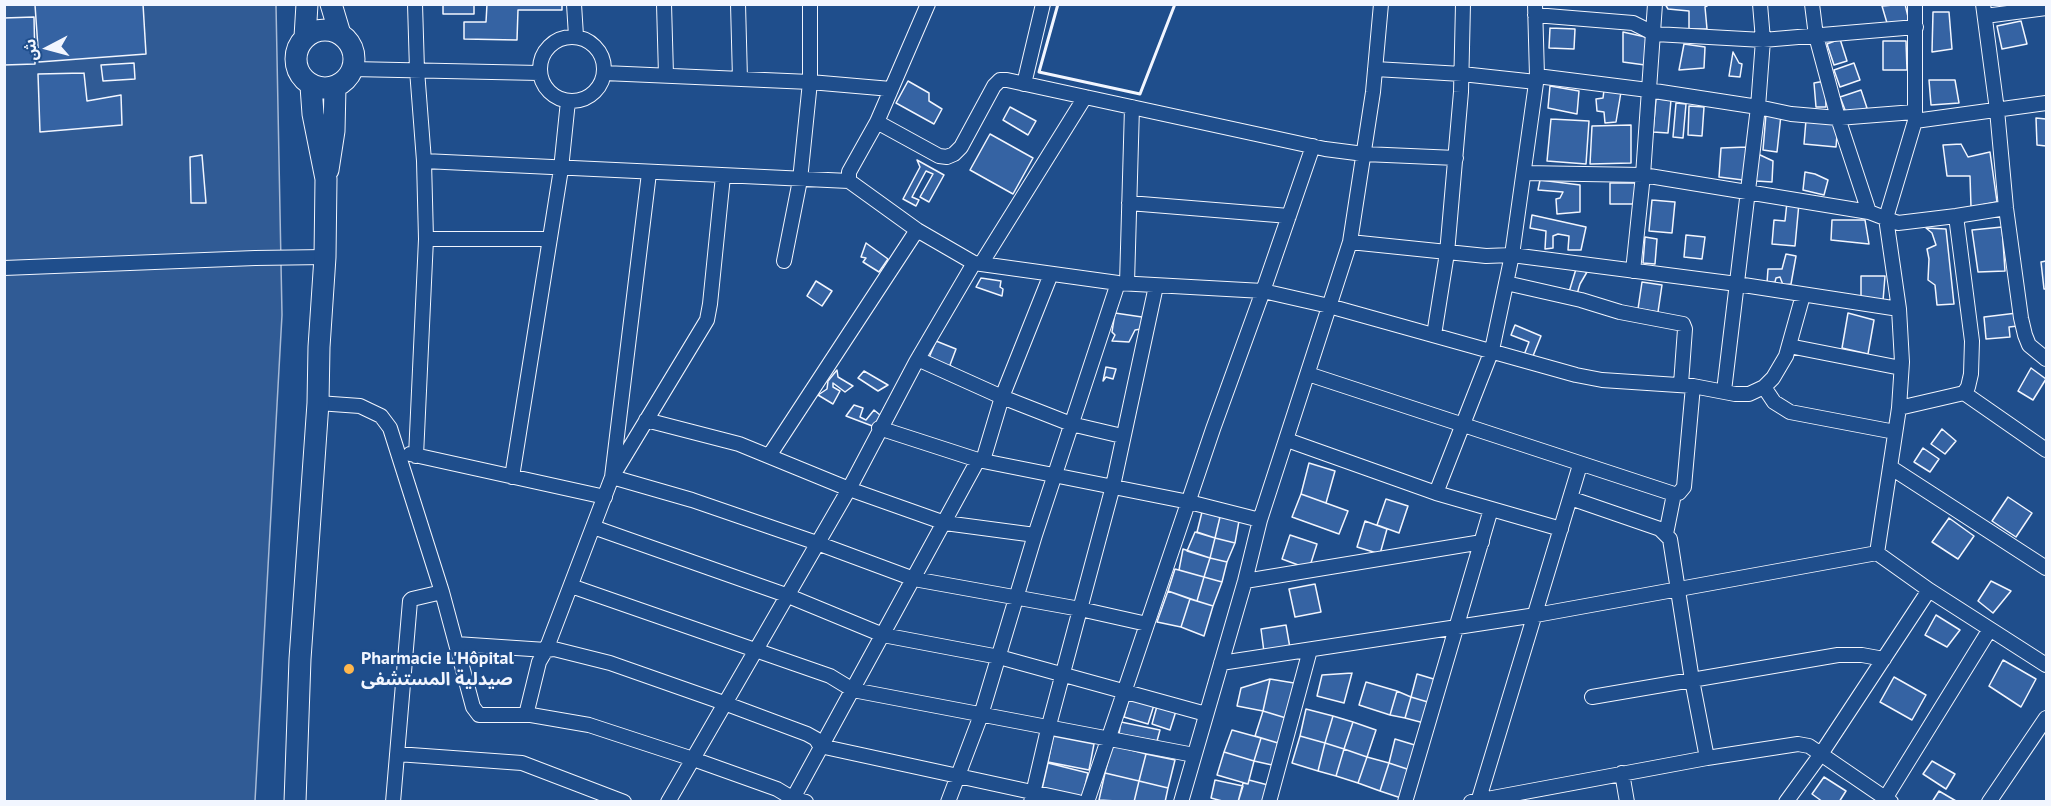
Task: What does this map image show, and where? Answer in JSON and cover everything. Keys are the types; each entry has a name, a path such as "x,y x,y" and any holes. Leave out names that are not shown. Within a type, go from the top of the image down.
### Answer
{"main road":[{"path":"305,37 307,4"},
{"path":"331,4 340,34"},
{"path":"328,30 340,34 350,44 354,56 352,69 346,80 335,87 323,89 311,86 302,79 297,68 295,56 299,45 305,37 316,31 328,30"},
{"path":"295,801 300,659 326,257 326,179 313,114 311,86"},
{"path":"326,179 332,154 335,87"}],"street":[{"path":"415,4 426,239 416,456"},
{"path":"574,4 576,36"},
{"path":"664,4 666,75"},
{"path":"738,4 740,79"},
{"path":"784,261 800,180 810,82 810,4"},
{"path":"849,181 849,172 877,122 928,4"},
{"path":"1024,84 1043,4"},
{"path":"1185,800 1194,755 1245,581 1260,520 1350,242 1364,154 1381,4"},
{"path":"1434,335 1448,253 1462,74 1463,4"},
{"path":"1634,271 1655,4"},
{"path":"1724,392 1758,107 1763,40 1760,4"},
{"path":"1812,4 1816,36 1838,118 1869,212"},
{"path":"1876,553 1899,408 1901,368 1899,309 1886,218 1915,116 1915,4"},
{"path":"2046,8 1984,10 2006,208 2025,335 2030,345 2046,359"},
{"path":"1436,493 1492,350 1512,255 1536,79 1535,10 1633,23 1654,34 1763,40 1916,27"},
{"path":"576,36 592,42 602,56 604,73 602,81 591,94 584,99 568,101 552,94 539,73 542,56 552,43 559,38 576,36"},
{"path":"352,69 539,73"},
{"path":"1375,69 1536,79 1648,90 1791,114 1838,118 1997,111 2046,103"},
{"path":"604,73 810,82 891,89"},
{"path":"877,122 939,156 947,157 961,147 997,82 1007,80 1312,146 1364,154 1456,158"},
{"path":"668,801 849,489 879,428 916,362 1085,97"},
{"path":"512,477 561,169 568,101"},
{"path":"948,801 981,715 1071,424 1122,283 1129,203 1132,107"},
{"path":"1087,801 1212,429 1263,291 1312,146"},
{"path":"424,161 849,181 917,230 978,264 1122,283 1263,291 1329,306 1602,380 1687,385 1724,392 1749,394 1764,387 1773,378 1786,356 1803,295"},
{"path":"612,477 649,173"},
{"path":"1524,173 1643,175 1869,212 1898,223 2006,208"},
{"path":"526,715 539,662 546,650 612,477 707,320 723,176"},
{"path":"1129,203 1289,216"},
{"path":"1899,408 1964,393 1968,387 1971,374 1972,341 1956,216"},
{"path":"769,456 917,230"},
{"path":"426,239 550,239"},
{"path":"1350,242 1448,253 1486,256 1512,255 1737,284 1899,309"},
{"path":"4,268 326,257"},
{"path":"318,403 360,406 381,416 390,428 442,591 476,713 479,715 526,715 589,725 777,789 796,800 820,746 853,690 978,460 984,457 1002,397 1051,274"},
{"path":"1308,374 1580,465 1674,494 1679,493 1684,487 1687,385 1683,324 1620,312 1581,300 1506,283"},
{"path":"1032,796 1113,486 1156,286"},
{"path":"1789,345 1901,368"},
{"path":"916,362 922,361 1002,397 1071,424 1122,436"},
{"path":"1764,387 1774,402 1790,412 1895,432"},
{"path":"1964,393 2046,450"},
{"path":"646,420 739,444 849,489 945,523 1035,535"},
{"path":"879,428 978,460 1189,501 1260,520"},
{"path":"1287,440 1436,493 1561,529"},
{"path":"399,452 605,497"},
{"path":"1580,465 1536,615 1476,801 1622,773 1798,744 1809,746 1887,800 1990,629"},
{"path":"1890,466 2046,568"},
{"path":"612,477 817,543 914,579 1080,609 1147,624"},
{"path":"1666,534 1674,494"},
{"path":"1570,498 1660,529 1670,538 1692,680 1707,758"},
{"path":"1405,801 1491,509"},
{"path":"593,527 786,596 883,635 999,657 1206,714"},
{"path":"1245,581 1482,542"},
{"path":"1221,663 1536,615 1876,553 2046,665"},
{"path":"571,586 830,676 853,690 1194,755"},
{"path":"1786,801 1821,754 1929,590"},
{"path":"393,801 410,601 442,591"},
{"path":"456,644 554,649 610,663 807,734 816,739 820,746 957,775 1032,796 1078,801"},
{"path":"1269,801 1310,650"},
{"path":"1592,697 1838,655 1862,655 1884,659"},
{"path":"1989,801 2046,718"},
{"path":"397,754 522,763 624,801"},
{"path":"1622,773 1627,801"}],"shaded area":[{"path":"5,5 276,5 282,315 255,801 5,802"}],"building":[{"path":"143,4 146,54 39,62 35,5"},
{"path":"443,4 474,4 474,14 443,14"},
{"path":"487,4 562,4 562,10 518,10 517,40 464,39 464,22 486,22"},
{"path":"1665,4 1710,4 1705,7 1707,29 1689,29 1689,11 1668,9"},
{"path":"1905,4 1909,21 1887,23 1882,6"},
{"path":"1933,12 1949,12 1952,49 1932,52"},
{"path":"34,17 35,64 4,65 4,18"},
{"path":"2021,21 2027,44 2002,49 1997,26"},
{"path":"1550,28 1575,29 1574,49 1549,48"},
{"path":"1623,32 1650,38 1645,65 1623,62"},
{"path":"1840,39 1847,61 1834,65 1827,44"},
{"path":"1883,41 1906,41 1907,70 1883,70"},
{"path":"1684,44 1705,47 1704,68 1679,70"},
{"path":"1733,52 1742,64 1740,77 1729,76"},
{"path":"134,63 135,79 103,81 101,65"},
{"path":"1854,63 1860,80 1840,87 1834,70"},
{"path":"84,73 87,101 121,95 122,125 40,132 38,74"},
{"path":"1929,80 1955,80 1959,103 1931,105"},
{"path":"908,81 929,93 929,101 942,109 934,124 896,103"},
{"path":"1825,81 1826,107 1816,107 1814,83"},
{"path":"1550,86 1579,91 1577,114 1548,108"},
{"path":"1604,90 1621,92 1616,122 1605,123 1604,112 1597,111 1596,99 1603,98"},
{"path":"1861,90 1867,108 1847,115 1840,97"},
{"path":"1656,99 1671,100 1668,133 1653,132"},
{"path":"1676,103 1686,104 1683,138 1673,137"},
{"path":"1689,106 1704,107 1702,136 1688,135"},
{"path":"1010,107 1036,121 1028,135 1003,120"},
{"path":"1766,114 1781,115 1777,152 1763,150"},
{"path":"2036,118 2046,119 2046,146 2037,145"},
{"path":"1551,119 1589,121 1586,164 1547,161"},
{"path":"1806,120 1838,123 1836,147 1804,144"},
{"path":"1631,125 1631,163 1590,164 1592,126"},
{"path":"990,134 1033,158 1013,194 970,170"},
{"path":"1961,144 1968,157 1990,152 1997,202 1971,207 1970,176 1947,176 1943,145"},
{"path":"1747,147 1743,180 1719,177 1721,148"},
{"path":"1758,154 1773,161 1772,182 1756,181"},
{"path":"202,155 206,203 191,203 190,157"},
{"path":"917,160 944,175 929,202 920,197 933,174 926,171 912,197 919,200 916,206 903,199 920,167"},
{"path":"1805,172 1828,180 1824,195 1803,190"},
{"path":"1540,180 1580,185 1580,212 1557,214 1556,199 1560,198 1563,192 1538,190"},
{"path":"1610,183 1636,183 1636,204 1610,204"},
{"path":"1652,200 1675,202 1672,233 1649,231"},
{"path":"1787,202 1799,203 1795,246 1772,244 1774,220 1785,221"},
{"path":"1532,215 1586,227 1581,250 1568,250 1569,236 1558,234 1553,236 1553,248 1545,249 1546,231 1530,228"},
{"path":"1832,220 1865,220 1869,244 1831,240"},
{"path":"2002,227 2005,271 1978,272 1972,230"},
{"path":"1926,228 1946,229 1954,304 1937,305 1935,285 1928,280 1927,249 1936,245 1932,233"},
{"path":"1686,235 1705,237 1702,259 1684,257"},
{"path":"1645,237 1657,239 1655,264 1643,263"},
{"path":"866,243 888,259 879,272 863,262 866,258 861,257"},
{"path":"1786,254 1796,256 1791,284 1783,285 1780,277 1776,278 1775,282 1767,283 1768,269 1782,269"},
{"path":"2046,261 2046,289 2044,289 2041,262"},
{"path":"1576,269 1587,272 1577,294 1569,292"},
{"path":"1861,276 1885,276 1883,301 1861,300"},
{"path":"981,278 1001,281 1002,296 976,287"},
{"path":"816,281 832,291 822,306 807,296"},
{"path":"1642,282 1662,285 1658,312 1638,309"},
{"path":"1115,313 1142,317 1141,329 1135,330 1129,342 1112,341 1115,335 1112,332"},
{"path":"1848,313 1874,320 1868,354 1842,348"},
{"path":"2017,313 2018,326 2009,327 2010,337 1986,339 1984,317"},
{"path":"1515,325 1541,336 1533,356 1524,355 1529,342 1511,335"},
{"path":"936,341 956,349 950,365 954,370 928,360"},
{"path":"1106,367 1116,369 1113,379 1106,377 1103,381"},
{"path":"2031,368 2046,379 2033,400 2018,391"},
{"path":"837,370 838,377 853,386 845,392 833,383 833,387 840,391 833,404 818,395 827,389 828,381"},
{"path":"864,371 888,385 878,391 858,378"},
{"path":"854,405 863,408 860,417 866,420 874,410 880,415 875,427 846,416"},
{"path":"1942,429 1956,441 1945,454 1931,444"},
{"path":"1923,448 1939,459 1930,472 1914,462"},
{"path":"1309,463 1335,471 1326,503 1301,494"},
{"path":"1301,494 1348,511 1339,534 1292,517"},
{"path":"2008,497 2032,513 2016,537 1992,521"},
{"path":"1386,499 1408,506 1399,533 1377,525"},
{"path":"1202,512 1220,517 1215,538 1197,532"},
{"path":"1220,517 1239,521 1235,543 1215,538"},
{"path":"1949,518 1974,536 1958,559 1932,542"},
{"path":"1365,521 1387,529 1380,554 1357,547"},
{"path":"1195,532 1215,538 1210,558 1187,551"},
{"path":"1290,535 1317,544 1309,569 1282,559"},
{"path":"1215,538 1235,543 1227,562 1210,558"},
{"path":"1183,549 1210,558 1204,577 1179,570"},
{"path":"1210,558 1227,562 1222,582 1204,577"},
{"path":"1175,569 1204,577 1197,601 1168,591"},
{"path":"1204,577 1222,582 1213,606 1197,601"},
{"path":"1991,581 2011,591 1993,613 1978,601"},
{"path":"1315,584 1321,612 1295,617 1289,589"},
{"path":"1168,591 1190,599 1181,627 1157,622"},
{"path":"1190,599 1213,606 1204,636 1181,627"},
{"path":"1936,615 1960,630 1947,647 1925,635"},
{"path":"1286,625 1290,648 1264,652 1261,629"},
{"path":"2003,660 2036,679 2021,707 1989,686"},
{"path":"1352,673 1344,703 1317,696 1322,675"},
{"path":"1417,674 1437,680 1431,703 1411,697"},
{"path":"1894,677 1926,695 1912,720 1880,702"},
{"path":"1270,679 1263,711 1237,706 1241,688"},
{"path":"1270,679 1294,683 1286,718 1263,711"},
{"path":"1366,682 1397,691 1390,715 1359,705"},
{"path":"1397,691 1411,697 1405,718 1390,715"},
{"path":"1411,697 1431,703 1424,723 1405,718"},
{"path":"1129,698 1154,705 1148,724 1124,717"},
{"path":"1157,706 1176,711 1170,730 1152,724"},
{"path":"1306,709 1333,716 1325,743 1300,736"},
{"path":"1263,711 1286,718 1278,743 1255,736"},
{"path":"1333,716 1353,722 1344,749 1325,743"},
{"path":"1121,722 1160,730 1157,741 1119,734"},
{"path":"1353,722 1376,730 1367,757 1344,749"},
{"path":"1232,730 1261,738 1254,761 1224,752"},
{"path":"1053,736 1094,744 1089,770 1048,762"},
{"path":"1300,736 1325,743 1318,771 1292,763"},
{"path":"1261,738 1278,743 1272,765 1254,761"},
{"path":"1395,739 1418,746 1410,770 1389,763"},
{"path":"1325,743 1344,749 1336,776 1318,771"},
{"path":"1112,745 1146,754 1139,781 1105,773"},
{"path":"1344,749 1367,757 1358,783 1336,776"},
{"path":"1224,752 1254,761 1248,784 1217,775"},
{"path":"1146,754 1175,760 1168,788 1139,781"},
{"path":"1367,757 1389,763 1380,791 1358,783"},
{"path":"1932,761 1955,774 1946,789 1923,774"},
{"path":"1048,763 1088,773 1082,799 1042,789"},
{"path":"1389,763 1410,770 1401,798 1380,791"},
{"path":"1105,773 1139,781 1134,802 1099,800"},
{"path":"1824,777 1846,791 1839,802 1823,802 1812,794"},
{"path":"1215,780 1243,786 1238,802 1211,798"},
{"path":"1249,780 1268,785 1264,802 1238,802 1243,783 1248,784"},
{"path":"1139,781 1168,788 1165,802 1134,802"},
{"path":"1939,791 1956,801 1932,802"}],"wall":[{"path":"1058,4 1039,72 1140,94 1175,4"}],"place":[{"name":"Pharmacie L'Hôpital صيدلية المستشفى","path":"349,669"}]}
